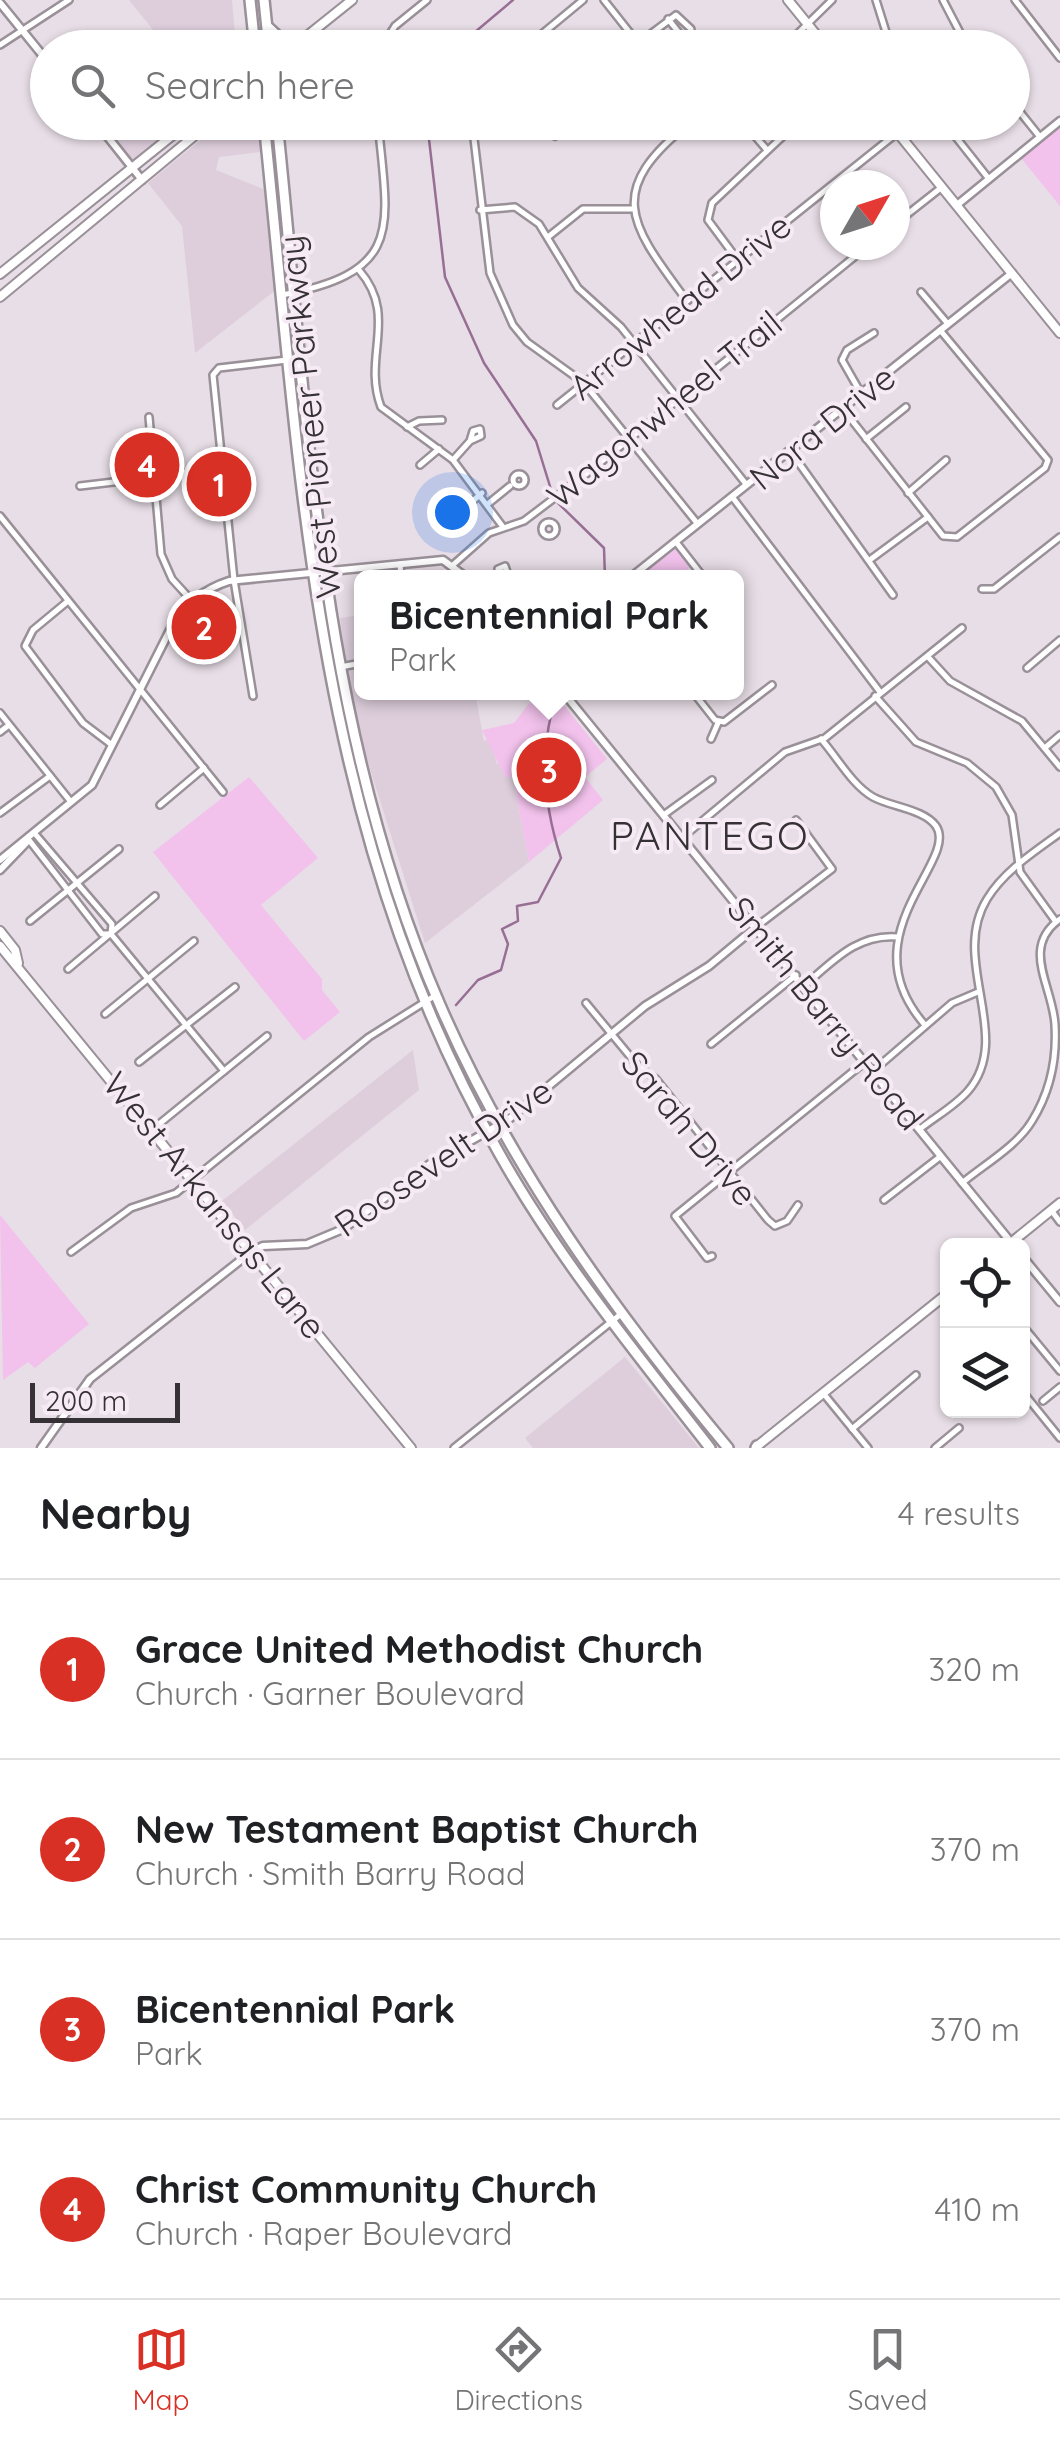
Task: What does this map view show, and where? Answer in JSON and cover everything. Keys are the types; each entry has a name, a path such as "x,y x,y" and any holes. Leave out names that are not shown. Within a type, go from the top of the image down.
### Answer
{"main road":[{"path":"250,0 253,30"},
{"path":"264,0 267,30"},
{"path":"314,30 352,0"},
{"path":"788,0 812,30"},
{"path":"266,26 271,30"},
{"path":"0,274 132,167 173,140"},
{"path":"0,297 142,180 181,140"},
{"name":"West Pioneer Parkway","path":"266,140 313,573 348,769 376,876 425,1000 488,1131 611,1322 709,1447"},
{"name":"West Pioneer Parkway","path":"279,140 326,572 340,667 379,834 436,995 538,1191 621,1314 728,1448"},
{"path":"903,140 1060,333"},
{"path":"64,222 75,234"},
{"name":"West Arkansas Lane","path":"0,931 15,950 18,963"},
{"name":"West Arkansas Lane","path":"0,946 18,963 411,1448"},
{"path":"1018,1238 1060,1203"},
{"path":"756,1447 940,1301"}],"street":[{"path":"0,45 69,0"},
{"path":"546,30 582,0"},
{"path":"604,0 625,30"},
{"path":"799,30 832,0"},
{"path":"876,0 885,30"},
{"path":"943,0 959,30"},
{"path":"1014,0 1060,58"},
{"path":"392,30 422,2"},
{"path":"0,3 30,40"},
{"path":"654,30 668,19 682,18 692,30"},
{"path":"668,19 677,30"},
{"path":"957,205 1060,122"},
{"path":"1030,124 1040,137"},
{"path":"110,140 142,180"},
{"path":"282,294 336,283 359,270 378,246 384,226 379,140"},
{"path":"474,140 490,273 513,325 528,342 584,383 699,526"},
{"path":"672,140 654,157 638,183 632,209 643,240 687,302"},
{"path":"758,140 767,150"},
{"path":"738,259 711,226 708,212 722,189 778,140"},
{"name":"Arrowhead Drive","path":"557,405 888,140"},
{"path":"958,140 989,179"},
{"path":"910,212 942,187"},
{"path":"480,210 515,207 528,214 548,237 578,288 634,343 748,487"},
{"path":"548,237 584,208 632,209"},
{"name":"Wagonwheel Trail","path":"454,564 475,544 530,517 850,260"},
{"path":"359,270 371,284 381,310 374,352 378,402 388,416 453,460 504,527"},
{"name":"Nora Drive","path":"640,570 1012,273"},
{"path":"921,292 948,324"},
{"path":"843,410 943,536 952,539 1020,488 1048,460 940,330"},
{"path":"862,395 842,360 847,350 874,333"},
{"path":"253,696 234,580 216,370 289,360"},
{"path":"866,439 906,407"},
{"path":"149,417 162,556 172,579 192,601"},
{"path":"406,428 419,420 442,420"},
{"path":"453,460 470,441"},
{"path":"420,465 439,449"},
{"path":"791,452 871,559 893,596"},
{"path":"908,492 946,460"},
{"path":"80,486 222,469"},
{"path":"489,503 511,486"},
{"path":"467,506 482,494"},
{"path":"733,498 916,742 967,762 990,780 1012,815 1018,864 1058,920 1042,936 1039,949 1056,1052 1050,1081 1030,1124 962,1182"},
{"path":"0,516 224,792"},
{"path":"530,517 543,528"},
{"path":"871,559 928,518"},
{"path":"982,589 994,588 1060,537"},
{"path":"676,542 698,570"},
{"path":"0,870 92,785 173,624 192,601 216,585 443,560 460,570"},
{"path":"400,564 401,570"},
{"path":"68,601 34,630 25,646 83,723 114,746"},
{"path":"684,836 789,749 821,739 929,658 962,628"},
{"path":"1027,668 1060,640"},
{"path":"929,658 950,681 1002,707 1046,747 1060,767"},
{"path":"340,667 354,665"},
{"path":"711,740 718,723 772,685"},
{"name":"Smith Barry Road","path":"574,700 1006,1238"},
{"path":"699,700 718,723"},
{"path":"0,713 72,804"},
{"path":"0,732 9,724"},
{"path":"1046,747 1060,735"},
{"path":"821,739 866,792 928,818 938,830 936,858 915,889 898,937 899,986 926,1025"},
{"path":"160,805 204,768"},
{"path":"0,814 50,776"},
{"path":"665,814 712,780"},
{"path":"756,927 832,868 796,820"},
{"path":"920,1129 968,1092 981,1068 987,1040 974,960 983,906 1018,864 1060,833"},
{"path":"0,860 31,839"},
{"path":"31,839 112,924 111,934 224,1071"},
{"path":"31,839 102,934 111,934"},
{"path":"30,921 119,850"},
{"path":"68,970 156,896"},
{"name":"Roosevelt Drive","path":"41,1448 90,1379 251,1252 263,1246 326,1238 430,1164 500,1124 670,986 709,966 756,927"},
{"path":"804,986 856,944 882,935 898,937"},
{"path":"104,1014 194,941"},
{"path":"711,1044 796,976"},
{"path":"140,1062 235,987"},
{"path":"874,1071 958,999 978,992"},
{"path":"70,1252 128,1210 162,1200 194,1180 369,1037 436,995"},
{"name":"Sarah Drive","path":"586,1003 668,1093 775,1226 787,1221 798,1205"},
{"path":"1052,1011 1060,1006"},
{"path":"153,1129 267,1036"},
{"path":"712,1256 706,1258 675,1216 866,1061"},
{"path":"1050,1081 1060,1083"},
{"path":"884,1200 940,1156"},
{"path":"1051,1210 1060,1222"},
{"path":"1030,1266 1060,1302"},
{"path":"454,1448 621,1314"},
{"path":"1024,1328 1060,1371"},
{"path":"852,1428 916,1376"},
{"path":"1043,1401 1060,1387"},
{"path":"823,1393 868,1448"},
{"path":"1030,1401 1060,1438"},
{"path":"935,1448 959,1428"}],"shaded area":[{"path":"129,0 232,0 235,30 153,30"},
{"path":"1060,126 1060,206 1021,158"},
{"path":"114,140 160,140 131,163"},
{"path":"200,140 259,140 261,152 219,157 216,170 266,190 277,289 195,353 182,226 148,183"},
{"path":"677,548 691,567 687,570 647,570"},
{"path":"354,616 354,700 476,700 484,741 490,739 497,764 502,763 513,777 529,862 425,943 352,712 340,618"},
{"path":"532,700 560,700 607,759 585,777 603,800 529,862 513,777 505,777 482,730 514,723"},
{"path":"249,777 318,858 261,905 322,979 322,990 340,1012 304,1041 153,852"},
{"path":"413,1050 419,1090 245,1230 222,1201"},
{"path":"0,1215 89,1324 35,1368 28,1362 3,1380"},
{"path":"625,1357 699,1448 533,1448 525,1438"}],"waterway":[{"path":"477,30 513,0"},
{"path":"429,140 445,277 484,363 536,441 553,496"},
{"path":"558,503 604,548 605,570"},
{"path":"456,1005 478,980 501,970 508,944 502,929 518,921 517,906 538,902 561,858 545,776 555,700"}],"place":[{"name":"Christ Community Church","path":"147,465"},
{"name":"Grace United Methodist Church","path":"219,484"},
{"name":"New Testament Baptist Church","path":"204,627"},
{"name":"Bicentennial Park","path":"549,770"}],"district":[{"name":"PANTEGO","path":"710,835"}]}
